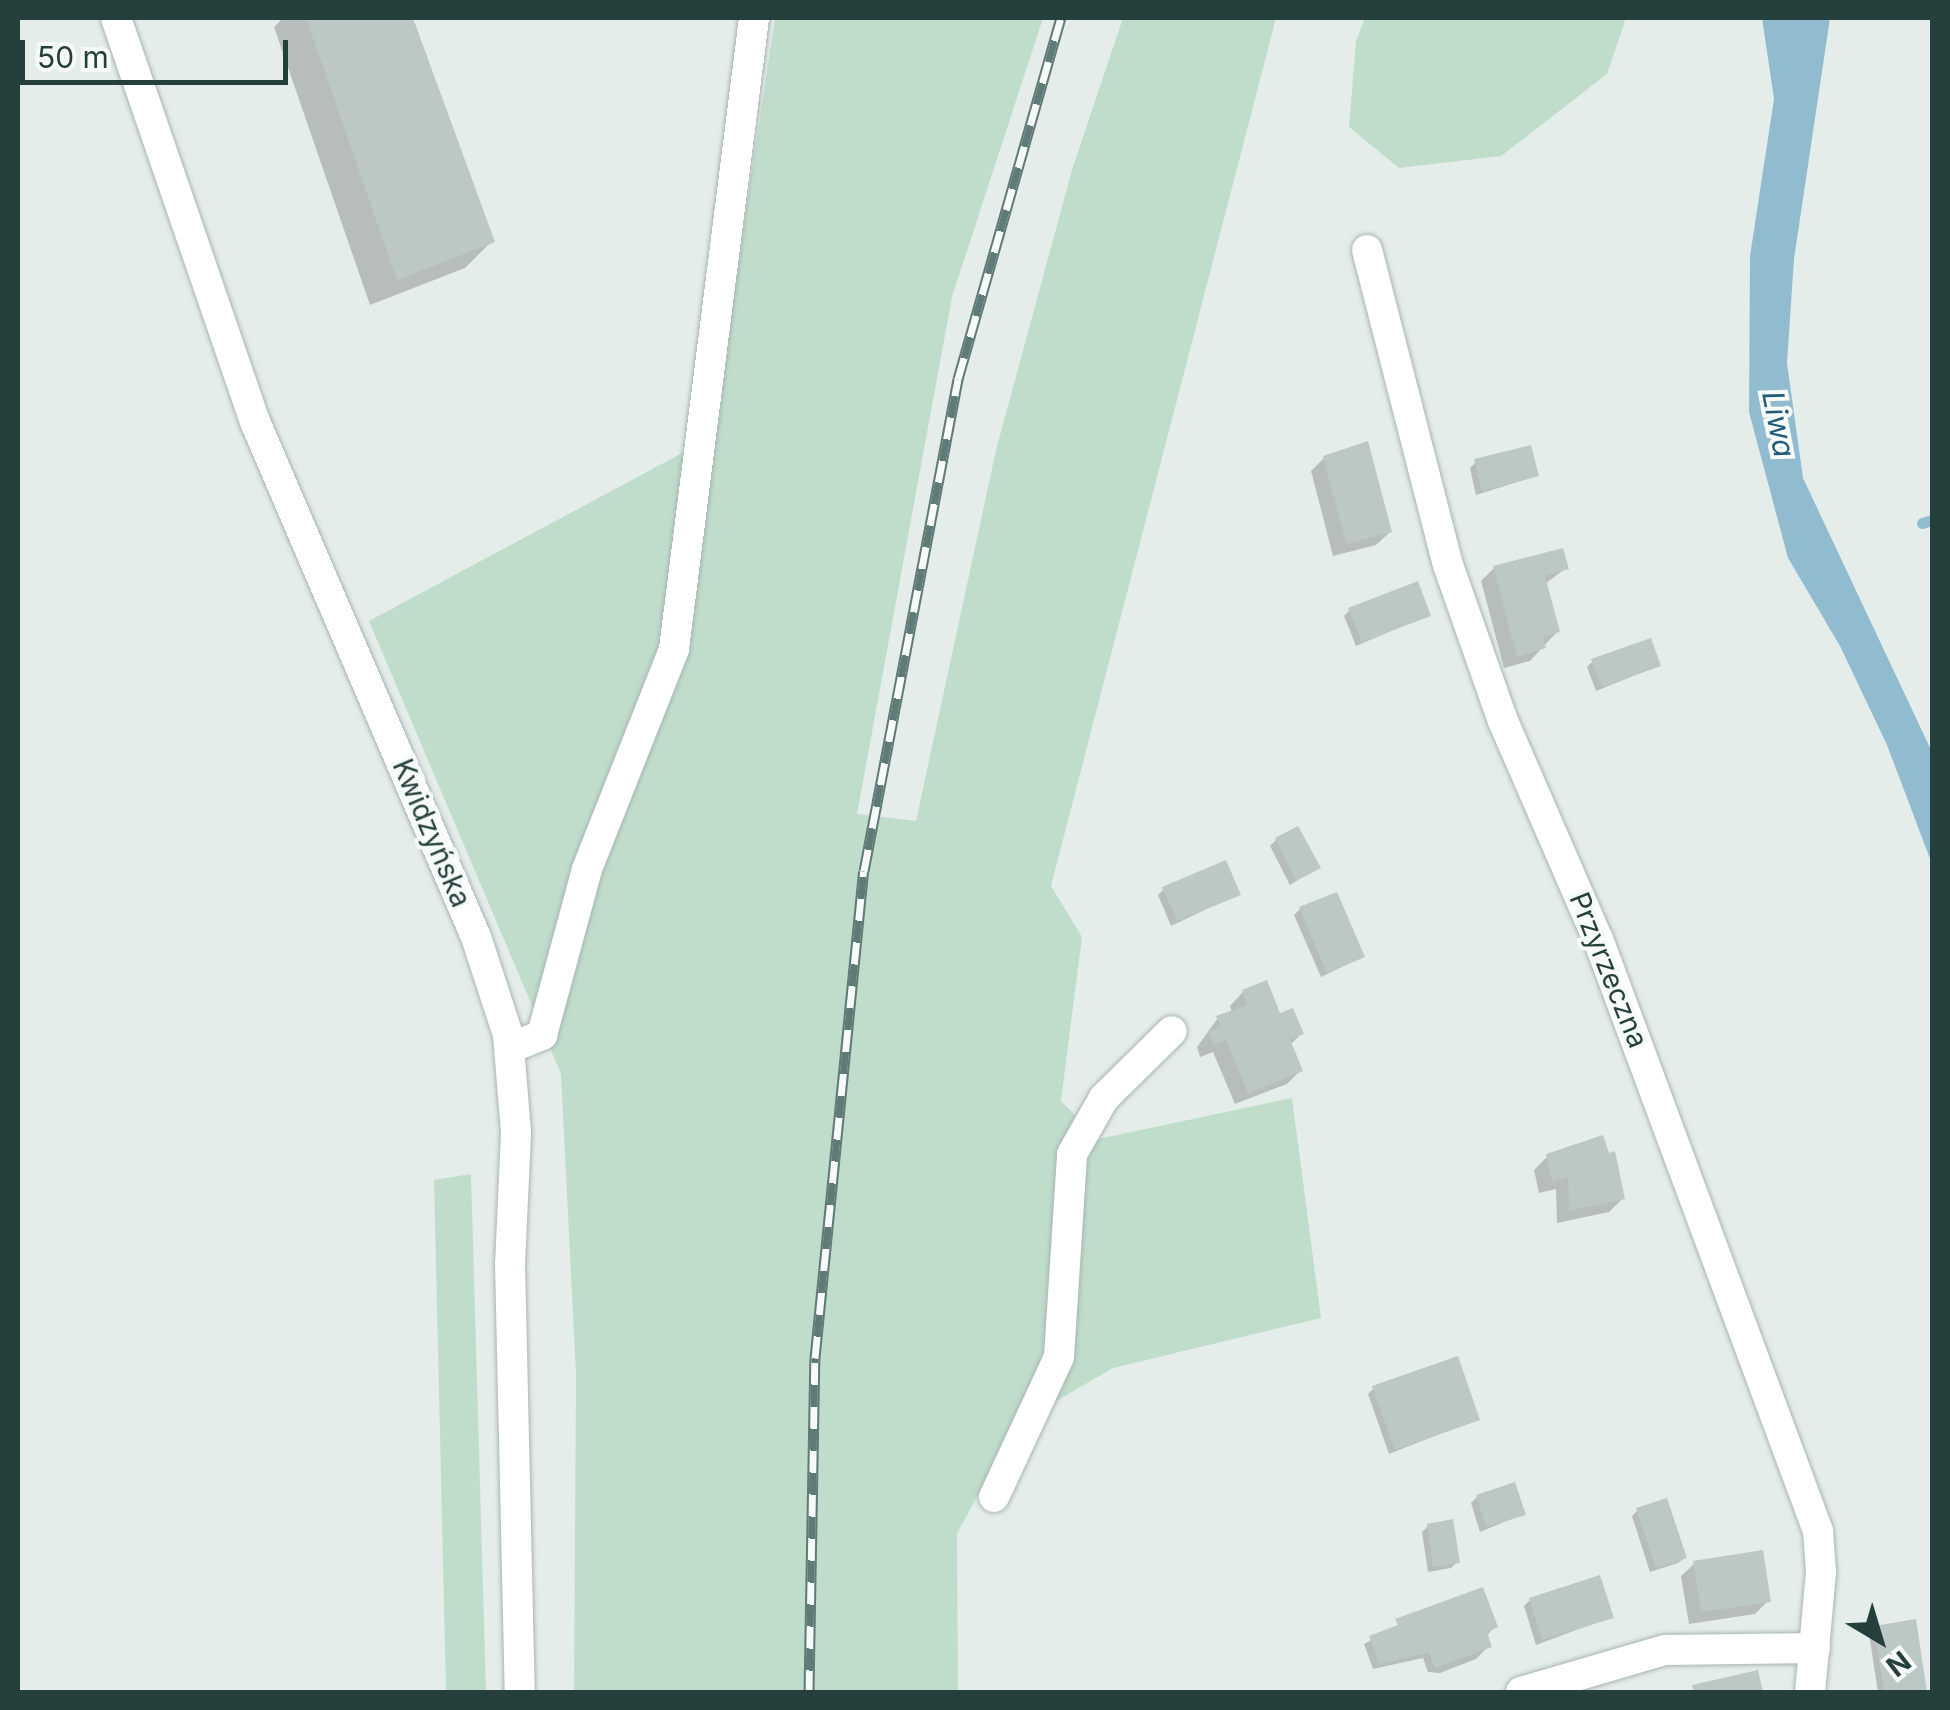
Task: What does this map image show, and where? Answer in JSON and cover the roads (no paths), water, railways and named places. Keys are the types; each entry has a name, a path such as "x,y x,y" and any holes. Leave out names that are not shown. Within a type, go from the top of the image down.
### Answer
{"street":[{"name":"Kwidzyńska","path":"116,18 256,424 476,937 510,1048 520,1692"},
{"path":"510,1048 542,1035 587,869 674,649 754,18"},
{"name":"Przyrzeczna","path":"1366,250 1448,565 1496,704 1606,957 1818,1531 1810,1692"},
{"path":"994,1496 1059,1357 1072,1154 1104,1098 1172,1032"},
{"path":"1521,1692 1665,1650 1815,1648"}],"water":[{"name":"Liwa","path":"1762,18 1830,18 1794,259 1787,363 1803,478 1932,752 1932,864 1887,745 1840,646 1788,558 1749,412 1750,256 1774,99"}],"waterway":[{"path":"1922,523 1932,520"}],"railway":[{"path":"809,1692 815,1358 864,871 958,379 1061,18"}]}
